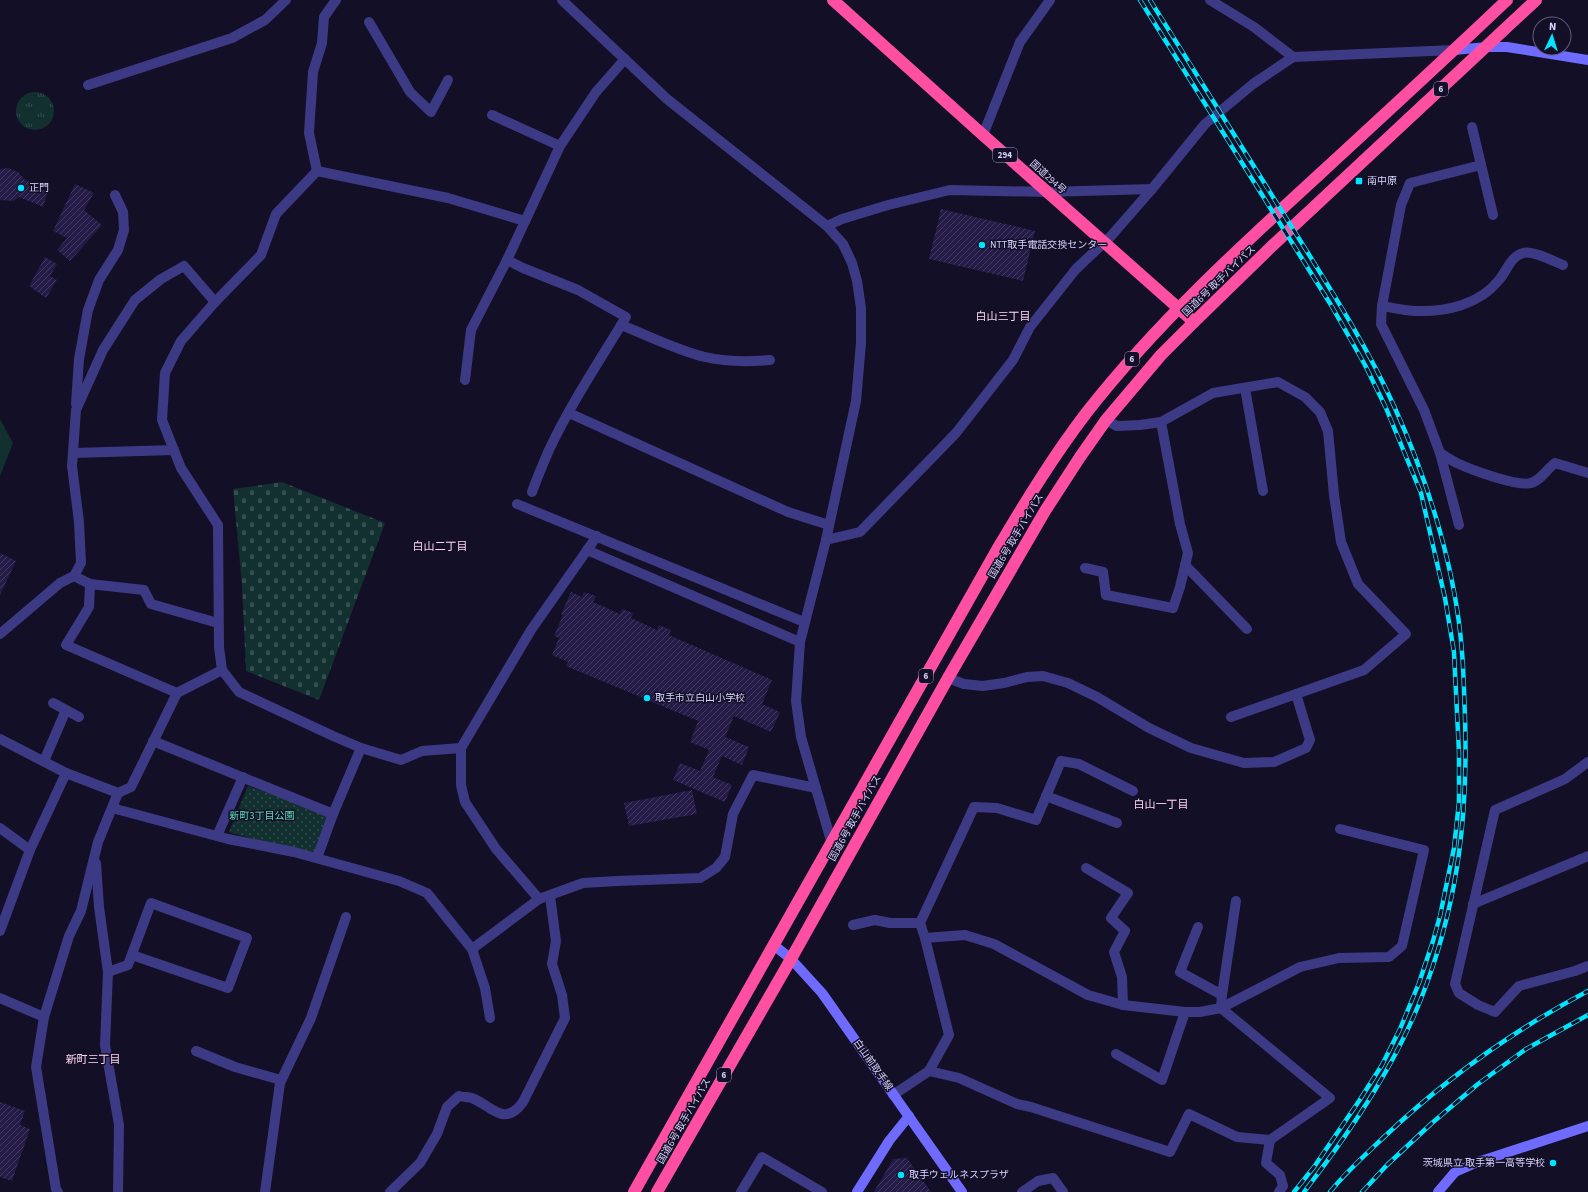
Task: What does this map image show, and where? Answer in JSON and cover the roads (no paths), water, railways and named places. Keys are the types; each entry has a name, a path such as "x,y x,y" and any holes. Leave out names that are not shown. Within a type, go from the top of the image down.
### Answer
{"highway":[{"name":"国道294号","path":"833,0 1194,322"},
{"name":"国道6号 取手バイパス","path":"634,1192 984,574 1031,492 1061,447 1087,412 1147,341 1179,308 1262,227 1507,0"},
{"name":"国道6号 取手バイパス","path":"657,1192 791,959 948,678 1045,511 1106,420 1162,355 1194,322 1272,246 1536,0"}],"street":[{"path":"88,85 232,38 265,20 286,0"},
{"path":"317,171 309,133 312,72 322,43 324,17 336,0"},
{"path":"562,0 667,99 828,226 843,244 852,263 857,281 861,308 861,344 856,401 826,540 804,622 800,642 796,700 801,737 832,844"},
{"path":"983,135 1020,42 1050,0"},
{"path":"1210,0 1254,27 1293,57"},
{"path":"369,22 410,92 431,112 448,80"},
{"path":"826,540 860,532 956,433 1013,360 1030,327 1076,269 1105,243 1152,189 1205,124 1253,84 1293,57 1507,47 1588,60"},
{"path":"465,380 470,330 507,260 560,146 596,92 625,59"},
{"path":"492,115 560,146"},
{"path":"1472,128 1493,215"},
{"path":"1459,525 1440,453 1424,410 1381,324 1382,306 1401,205 1410,183 1481,166"},
{"path":"317,171 448,198 525,220"},
{"path":"317,171 276,214 261,255 215,302 181,341 165,373 162,420 181,468 218,525 218,647 222,670 239,692 361,748 401,760 422,751 461,748"},
{"path":"828,226 842,219 888,205 950,190 1047,192 1152,189"},
{"path":"0,634 60,583 74,576 81,562 72,466 79,359 88,310 99,280 118,250 124,230 123,212 115,195"},
{"path":"1382,306 1416,312 1450,308 1472,302 1488,292 1499,280 1514,257 1524,252 1533,253 1563,265"},
{"path":"507,260 578,290 626,316 593,370 549,450 532,492"},
{"path":"76,410 103,350 135,300 161,279 184,266 215,302"},
{"path":"621,325 704,357 737,361 770,360"},
{"path":"1106,420 1117,426 1161,422 1213,394 1278,382 1305,397 1320,412 1328,430 1334,495 1341,542 1358,584 1406,634 1364,670 1231,717"},
{"path":"1245,388 1263,491"},
{"path":"569,413 788,512 829,525"},
{"path":"1085,568 1103,572 1106,595 1172,608 1180,587 1188,553 1180,524 1161,422"},
{"path":"73,453 174,450"},
{"path":"1440,453 1458,464 1478,472 1510,481 1530,484 1537,481 1546,470 1555,463 1588,472"},
{"path":"517,504 804,622"},
{"path":"539,898 496,849 465,802 461,785 461,748 531,630 597,536"},
{"path":"587,550 800,642"},
{"path":"1185,565 1247,629"},
{"path":"74,576 90,584 144,590 151,604 218,623"},
{"path":"90,584 89,607 66,645 177,693"},
{"path":"58,1192 56,1188 36,1067 44,1017 69,936 81,911 98,842 118,793 130,787 177,693 222,670"},
{"path":"948,678 964,684 983,686 1004,683 1027,677 1043,676 1068,683 1097,697 1149,728 1191,748 1244,763 1274,762 1306,748 1310,740 1296,694"},
{"path":"53,703 79,717"},
{"path":"44,761 66,710"},
{"path":"0,739 66,772 118,793"},
{"path":"153,741 333,814"},
{"path":"317,858 333,814 361,748"},
{"path":"893,1095 929,1071 948,1035 925,938 920,923 974,807 997,808 1036,820 1061,761 1079,764 1133,791"},
{"path":"1588,762 1564,779 1495,810 1456,984 1459,993 1478,1006 1495,1012 1519,986 1588,966"},
{"path":"0,931 3,916 30,850 66,772"},
{"path":"472,949 539,898 550,896 583,883 700,878 716,868 724,857 733,814 753,775 816,788"},
{"path":"217,836 243,778"},
{"path":"1046,796 1117,823"},
{"path":"112,808 217,836 317,858 399,881 427,892 472,949 485,988 490,1018"},
{"path":"0,828 30,850"},
{"path":"925,938 965,935 994,944 1088,995 1123,1005 1185,1012 1200,1012 1221,1008 1300,967 1339,958 1389,957 1402,946 1424,850 1340,829"},
{"path":"95,854 99,907 108,972 105,1045 119,1125 118,1192"},
{"path":"1473,904 1588,856"},
{"path":"1086,868 1128,893 1111,918 1125,931 1114,952 1122,977 1123,1005"},
{"path":"390,1192 420,1163 437,1134 447,1107 459,1096 471,1098 499,1114 512,1113 524,1102 565,1018 563,1001 552,964 556,941 550,896"},
{"path":"1221,1008 1236,901"},
{"path":"108,972 128,965 151,903 247,938 228,988 132,955"},
{"path":"265,1192 281,1080 311,1018 346,917"},
{"path":"853,925 874,920 890,923 920,923"},
{"path":"1198,927 1180,972 1222,995"},
{"name":"白山前取手線","path":"774,946 791,959 822,994 962,1192"},
{"path":"0,998 44,1017"},
{"path":"929,1071 959,1078 1017,1104 1031,1107 1170,1152 1189,1114 1237,1137 1270,1140 1330,1098 1221,1008"},
{"path":"1116,1054 1162,1080 1185,1012"},
{"path":"196,1051 234,1068 281,1080"},
{"path":"856,1192 889,1142 909,1116"},
{"path":"1438,1192 1455,1172 1478,1162 1586,1130"},
{"path":"1270,1140 1266,1163 1280,1175 1282,1186 1279,1192"},
{"path":"741,1192 762,1157 822,1192"},
{"path":"1022,1192 1038,1181 1053,1178 1063,1192"}],"railway":[{"path":"1140,0 1331,305 1365,365 1386,408 1421,493 1445,598 1454,652 1459,753 1459,802 1454,848 1440,916 1433,941 1419,983 1400,1029 1382,1065 1314,1167 1294,1192"},
{"path":"1150,0 1333,294 1383,383 1406,435 1429,495 1447,558 1459,621 1464,685 1466,752 1465,786 1459,852 1447,918 1427,983 1416,1011 1389,1066 1357,1118 1304,1192"},
{"path":"1330,1192 1383,1138 1455,1076 1533,1022 1588,991"},
{"path":"1362,1192 1387,1165 1432,1123 1478,1084 1526,1049 1588,1015"}],"place":[{"name":"南中原","path":"1359,181"},
{"name":"正門","path":"21,188"},
{"name":"NTT取手電話交換センター","path":"982,245"},
{"name":"取手市立白山小学校","path":"647,698"},
{"name":"茨城県立 取手第一高等学校","path":"1553,1163"},
{"name":"取手ウェルネスプラザ","path":"901,1175"}],"district":[{"name":"白山三丁目","path":"1003,316"},
{"name":"白山二丁目","path":"440,546"},
{"name":"白山一丁目","path":"1161,804"},
{"name":"新町三丁目","path":"93,1059"}],"park label":[{"name":"新町3丁目公園","path":"262,816"}]}
